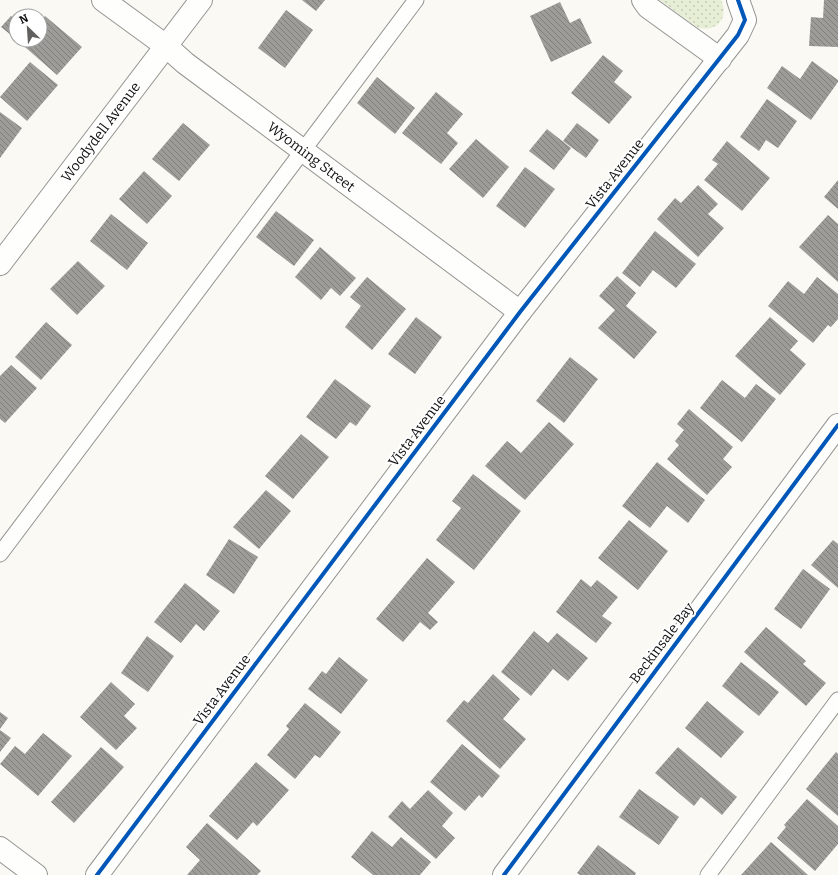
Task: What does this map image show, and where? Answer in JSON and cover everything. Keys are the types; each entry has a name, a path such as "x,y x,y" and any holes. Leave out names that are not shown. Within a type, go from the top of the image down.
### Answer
{"street":[{"name":"Wyoming Street","path":"103,0 520,312"},
{"name":"Woodydell Avenue","path":"0,264 201,0"},
{"path":"643,0 648,7 720,59"},
{"name":"Vista Avenue","path":"97,875 520,312 738,35 745,20 738,0"},
{"name":"Beckinsale Bay","path":"504,875 838,425"},
{"path":"0,848 36,875"}],"lane":[{"path":"0,554 416,0"},
{"path":"708,875 838,700"}],"green space":[{"path":"660,0 721,0 724,13 719,23 710,28 704,29 697,27"}],"building":[{"path":"302,0 325,0 316,11"},
{"path":"824,0 838,0 838,47 809,46 811,17 823,18"},
{"path":"560,2 570,23 580,18 592,43 551,62 530,16"},
{"path":"286,10 313,30 285,68 258,48"},
{"path":"8,19 8,33 1,27"},
{"path":"48,19 82,47 57,75 26,48 48,48"},
{"path":"603,55 623,71 614,82 632,97 609,124 571,93"},
{"path":"812,61 838,80 838,82 811,120 767,88 782,66 800,79"},
{"path":"30,62 58,85 27,121 0,97"},
{"path":"377,77 415,108 395,134 357,103"},
{"path":"436,92 463,114 447,133 458,143 441,164 402,133"},
{"path":"767,99 797,121 778,148 766,140 759,151 740,137"},
{"path":"0,112 22,128 0,158"},
{"path":"183,123 210,145 179,181 152,159"},
{"path":"577,123 599,140 586,158 563,141"},
{"path":"547,129 571,148 554,170 529,151"},
{"path":"476,139 509,167 483,198 449,169"},
{"path":"727,141 770,178 742,211 704,180 718,164 712,160"},
{"path":"525,167 555,189 525,228 496,206"},
{"path":"144,171 172,196 147,224 119,199"},
{"path":"838,180 838,209 824,197"},
{"path":"698,185 718,204 708,214 724,228 698,257 657,219 675,198 681,203"},
{"path":"276,211 314,240 294,266 256,237"},
{"path":"111,214 148,243 127,270 90,241"},
{"path":"828,215 838,224 838,282 799,247"},
{"path":"655,231 696,264 676,288 653,270 640,287 622,273"},
{"path":"320,247 356,278 340,296 331,288 321,300 295,277"},
{"path":"78,261 105,286 77,315 50,289"},
{"path":"617,276 636,293 626,306 657,332 634,359 598,328 615,310 599,296"},
{"path":"367,277 406,309 372,350 345,327 361,306 350,297"},
{"path":"817,277 838,294 838,319 831,327 828,325 813,343 768,306 788,281 804,294"},
{"path":"416,317 442,337 415,374 388,354"},
{"path":"770,317 798,341 790,350 806,364 780,395 735,356"},
{"path":"46,322 72,345 41,380 15,357"},
{"path":"570,357 598,379 564,423 536,401"},
{"path":"11,365 37,388 5,423 0,419 0,376"},
{"path":"335,379 371,406 356,426 350,422 336,439 306,417"},
{"path":"722,380 745,398 756,384 776,399 742,442 700,408"},
{"path":"689,409 733,447 723,459 732,467 707,495 667,459 679,445 675,441 684,430 677,424"},
{"path":"549,422 574,444 525,500 485,466 507,441 521,453"},
{"path":"301,434 329,457 293,499 265,476"},
{"path":"657,462 705,500 688,523 667,506 650,528 622,506"},
{"path":"473,474 521,511 474,570 436,540 461,508 452,501"},
{"path":"266,490 291,511 259,549 233,527"},
{"path":"629,520 668,551 638,590 598,558"},
{"path":"229,539 258,557 234,594 206,575"},
{"path":"833,540 838,544 838,588 811,565"},
{"path":"427,558 455,582 428,613 438,622 430,630 420,622 403,642 376,619"},
{"path":"803,569 830,589 801,629 774,609"},
{"path":"581,579 591,587 597,580 618,597 602,616 612,623 596,643 556,612"},
{"path":"185,583 220,611 204,631 196,624 181,643 154,622"},
{"path":"766,627 806,661 803,664 826,683 806,706 744,652"},
{"path":"534,631 548,643 557,633 588,658 568,681 553,669 531,696 501,672"},
{"path":"147,636 174,656 148,692 121,673"},
{"path":"339,657 368,680 341,714 308,689 322,671 326,674"},
{"path":"741,662 779,692 759,716 722,686"},
{"path":"493,674 520,699 503,719 526,739 500,769 446,721 464,700 468,703"},
{"path":"111,682 135,704 124,716 137,728 116,750 80,717"},
{"path":"707,701 744,732 721,758 685,728"},
{"path":"305,703 341,732 320,758 315,755 295,779 267,755 289,729 286,726"},
{"path":"0,712 8,718 0,729"},
{"path":"0,730 11,738 0,752"},
{"path":"43,733 72,756 38,796 0,764 15,746 25,754"},
{"path":"462,744 500,776 482,798 479,795 465,811 430,782"},
{"path":"101,747 124,767 74,823 51,802"},
{"path":"678,747 737,797 722,815 701,797 694,806 655,773"},
{"path":"836,752 838,754 838,816 806,789"},
{"path":"256,762 289,790 257,826 253,822 237,840 209,816"},
{"path":"639,789 679,817 659,845 619,817"},
{"path":"428,790 453,813 442,826 455,838 436,859 388,817 402,801 410,809"},
{"path":"807,799 838,826 838,844 815,871 777,838 786,827 784,825"},
{"path":"207,823 261,871 257,875 187,875 200,860 186,847"},
{"path":"372,831 392,847 401,837 431,862 420,875 373,875 351,857"},
{"path":"771,842 808,875 741,875"},
{"path":"598,845 636,873 635,875 580,875 577,873"}],"cycle path":[{"path":"97,875 520,312 738,35 745,20 738,0"},
{"path":"504,875 838,425"}]}
